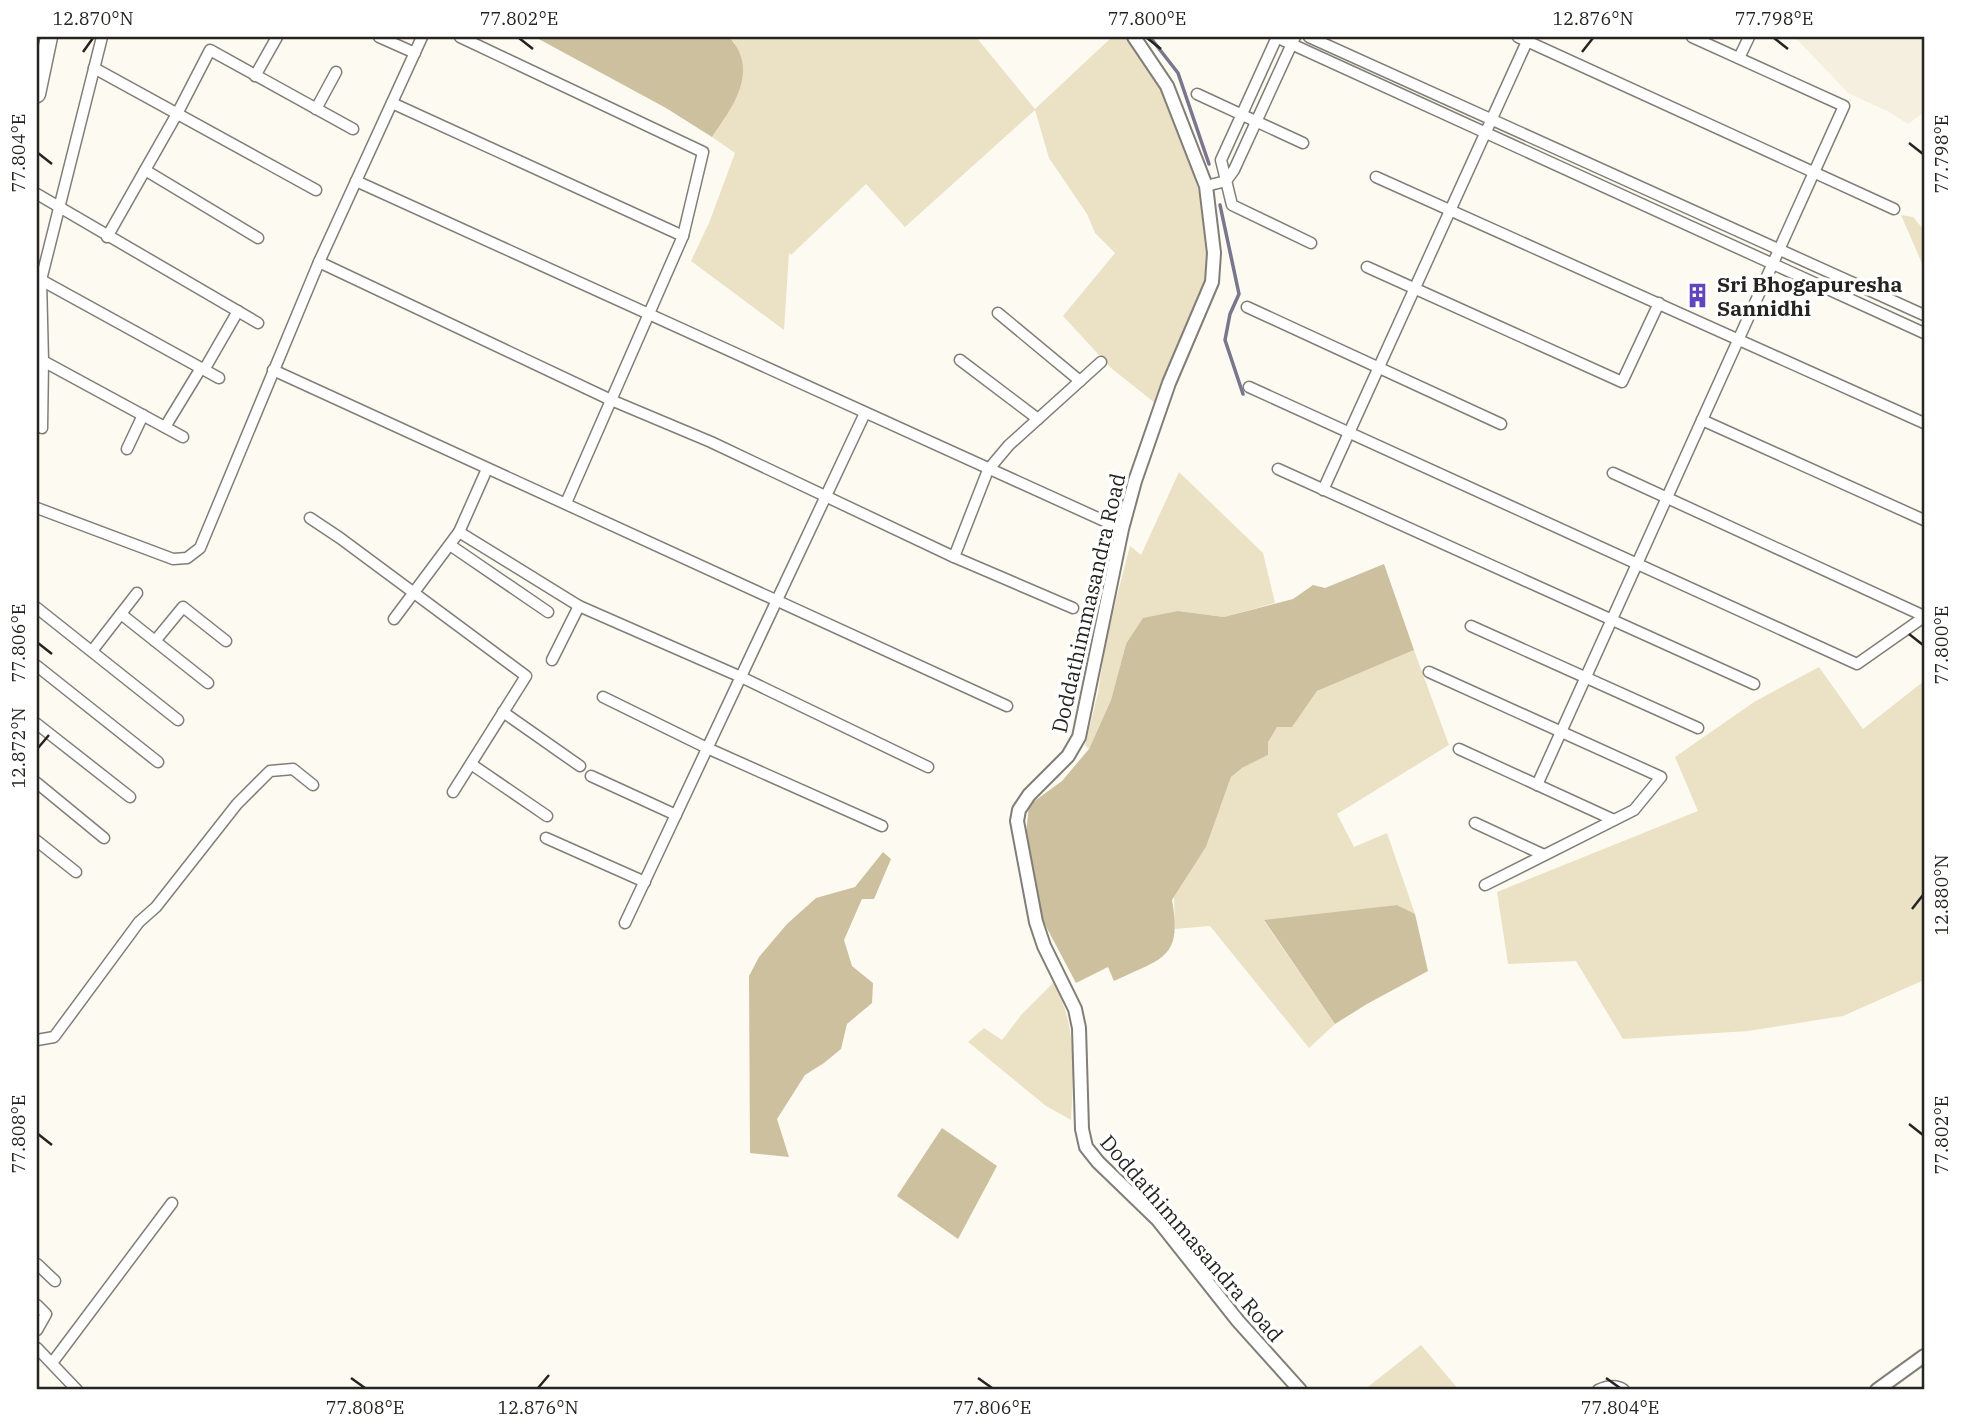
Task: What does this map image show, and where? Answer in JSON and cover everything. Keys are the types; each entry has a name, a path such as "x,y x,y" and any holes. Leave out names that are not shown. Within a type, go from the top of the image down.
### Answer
{"highway":[{"path":"37,94 49,37"}],"street":[{"path":"42,428 41,280 102,37"},
{"path":"254,76 277,37"},
{"path":"379,37 415,53"},
{"path":"37,508 173,559 187,558 200,548 319,262 422,37"},
{"path":"460,37 703,152 683,236 566,503"},
{"name":"Doddathimmasandra Road","path":"1134,37 1167,86 1206,186 1214,253 1212,282 1169,383 1135,481 1122,529 1079,737 1068,756 1029,795 1019,810 1018,834 1036,922 1044,946 1075,1009 1079,1028 1082,1129 1086,1147 1157,1220 1238,1321 1300,1390"},
{"path":"1311,243 1231,205 1221,160 1277,37 1293,40 1486,132 1924,333"},
{"path":"1309,37 1924,315"},
{"path":"1537,785 1844,106 1692,37"},
{"path":"1739,58 1749,37"},
{"path":"1324,490 1492,119 1525,38 1894,209"},
{"path":"1206,186 1226,181 1234,170 1293,40"},
{"path":"107,237 178,112 209,50 352,129"},
{"path":"94,68 316,190"},
{"path":"316,109 336,72"},
{"path":"1197,94 1303,143"},
{"path":"392,103 683,236"},
{"path":"145,170 258,237"},
{"path":"1377,177 1924,423"},
{"path":"356,181 1122,529"},
{"path":"37,194 258,323"},
{"path":"319,262 611,400 711,442 825,497 1073,608"},
{"path":"1367,267 1622,382 1659,303"},
{"path":"41,280 219,378"},
{"path":"1247,307 1501,424"},
{"path":"164,427 238,311"},
{"path":"998,313 1080,381"},
{"path":"41,356 184,437"},
{"path":"960,360 1038,419"},
{"path":"954,556 988,470 1009,444 1101,362"},
{"path":"273,370 487,469 778,598 1007,706"},
{"path":"1249,387 1857,664 1924,616 1613,473"},
{"path":"625,923 865,413"},
{"path":"127,449 143,415"},
{"path":"1702,420 1924,520"},
{"path":"394,619 459,532 487,469"},
{"path":"1278,469 1754,684"},
{"path":"310,518 526,676 453,792"},
{"path":"459,532 579,606 741,677 928,767"},
{"path":"450,545 548,612"},
{"path":"92,652 136,593"},
{"path":"552,660 579,606"},
{"path":"155,641 183,607 226,641"},
{"path":"37,608 178,720"},
{"path":"121,614 208,683"},
{"path":"1471,626 1698,728"},
{"path":"37,666 158,762"},
{"path":"1429,672 1661,777 1634,810 1485,885"},
{"path":"603,697 707,748 882,826"},
{"path":"503,712 580,766"},
{"path":"37,724 131,797"},
{"path":"1458,749 1614,820"},
{"path":"471,764 547,816"},
{"path":"37,1040 54,1037 139,922 156,907 237,804 270,771 293,769 313,785"},
{"path":"591,776 676,815"},
{"path":"37,783 104,838"},
{"path":"1475,823 1544,855"},
{"path":"547,838 645,882"},
{"path":"37,841 76,872"},
{"path":"52,1363 172,1203"},
{"path":"37,1264 55,1281"},
{"path":"37,1306 46,1314 37,1330"},
{"path":"37,1348 77,1390"},
{"path":"1877,1390 1924,1356"},
{"path":"1598,1390 1607,1386 1624,1390"}],"shaded area":[{"path":"535,37 729,37 738,50 743,75 735,101 712,137 666,108"},
{"path":"729,37 976,37 1035,109 1112,37 1125,37 1146,60 1163,87 1180,130 1201,199 1210,246 1206,285 1155,403 1111,368 1063,316 1115,253 1095,233 1087,214 1049,158 1035,110 905,227 866,184 791,255 789,253 784,330 691,261 709,223 735,153 712,137 726,117 735,43"},
{"path":"1795,37 1924,37 1924,112 1908,124 1848,93"},
{"path":"1901,215 1913,217 1924,230 1924,268"},
{"path":"1179,472 1263,553 1275,603 1224,617 1178,611 1126,644 1111,700 1089,749 1085,745 1098,693 1107,634 1130,546 1141,555"},
{"path":"1384,564 1414,650 1317,691 1292,727 1277,727 1268,742 1268,755 1242,768 1231,777 1206,847 1172,900 1174,935 1165,954 1114,981 1108,967 1076,983 1041,917 1026,834 1029,805 1062,781 1089,749 1111,700 1126,644 1143,618 1178,611 1224,617 1293,599 1313,585 1325,588"},
{"path":"1414,650 1449,745 1337,814 1354,847 1387,833 1415,914 1397,905 1264,921 1335,1024 1309,1048 1210,926 1175,929 1174,897 1206,847 1231,777 1242,768 1268,755 1267,742 1277,727 1292,726 1317,691"},
{"path":"1819,667 1863,729 1924,681 1924,980 1843,1016 1748,1031 1623,1039 1576,961 1508,964 1497,892 1698,811 1675,757 1754,702"},
{"path":"883,852 891,859 874,899 862,899 844,940 852,966 873,983 872,1003 847,1024 841,1049 805,1075 777,1119 789,1157 750,1153 749,976 759,957 787,924 816,898 855,887"},
{"path":"1397,905 1415,914 1428,971 1335,1024 1264,920"},
{"path":"1054,982 1070,1032 1073,1066 1071,1120 1046,1106 968,1042 984,1028 1002,1040 1022,1014"},
{"path":"942,1128 997,1166 958,1239 897,1196"},
{"path":"1421,1345 1459,1390 1364,1390"}],"waterway":[{"path":"1150,37 1178,73 1209,164"},
{"path":"1220,205 1239,294 1230,314 1225,340 1243,394"}],"place":[{"name":"Sri Bhogapuresha Sannidhi","path":"1697,296"}]}
